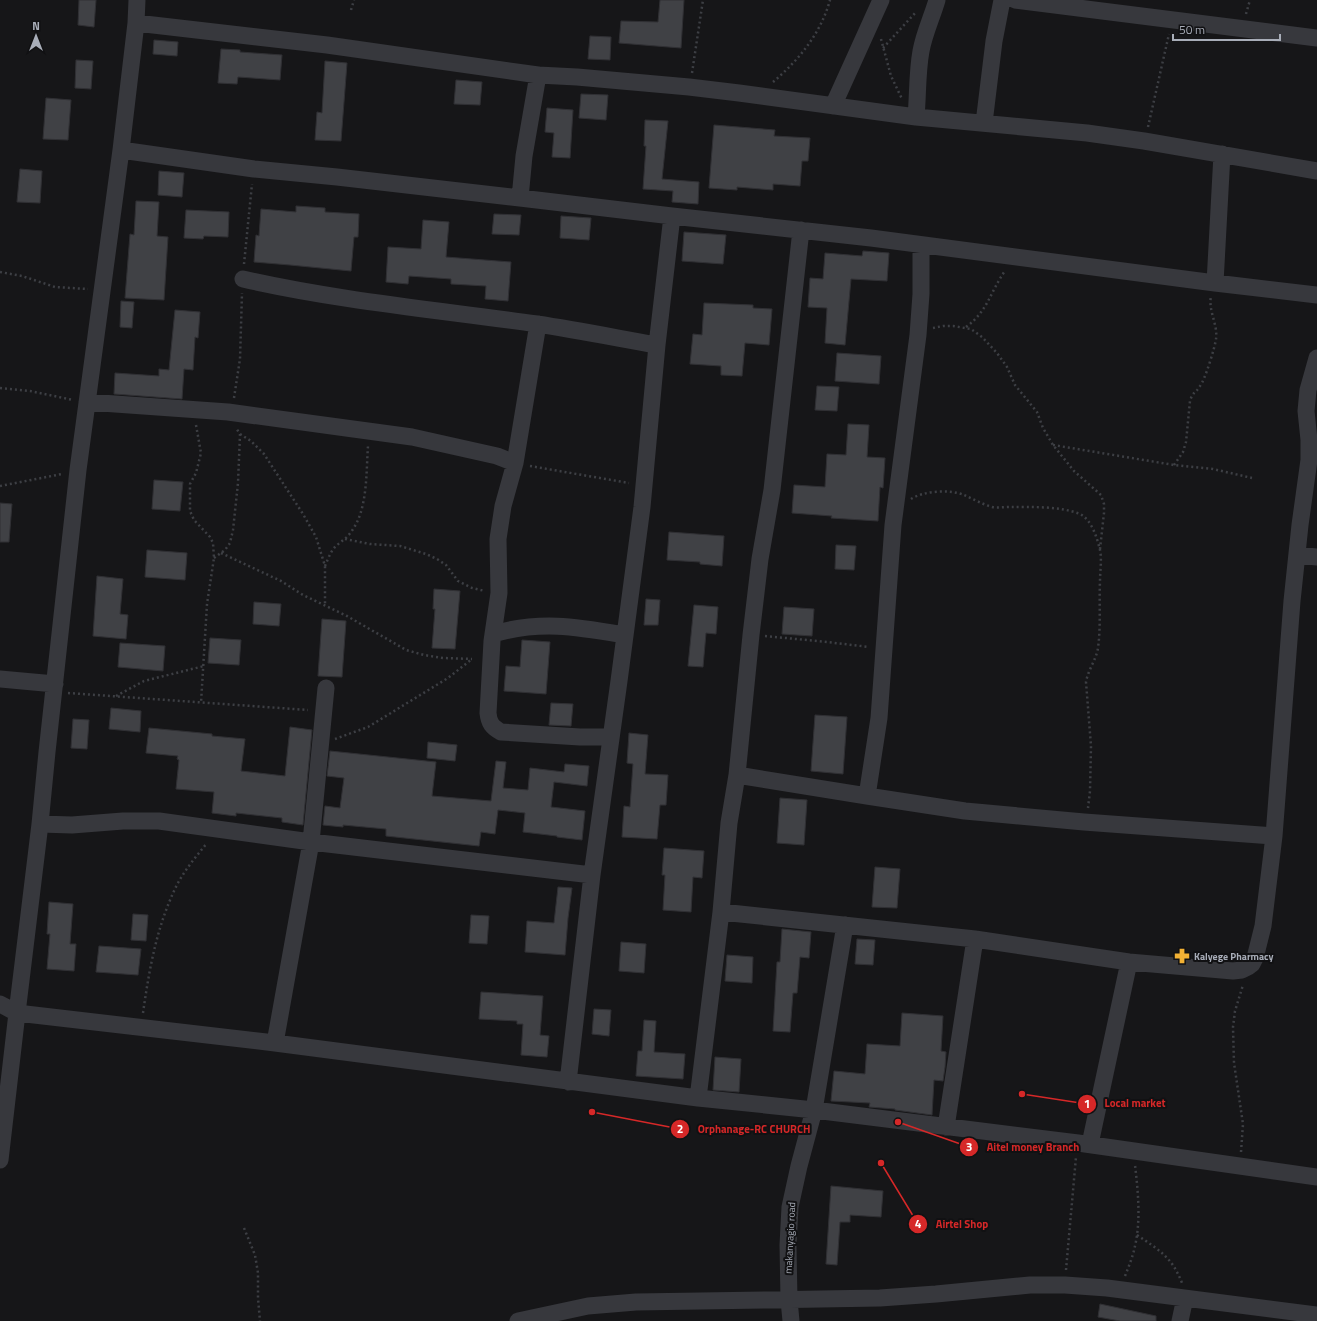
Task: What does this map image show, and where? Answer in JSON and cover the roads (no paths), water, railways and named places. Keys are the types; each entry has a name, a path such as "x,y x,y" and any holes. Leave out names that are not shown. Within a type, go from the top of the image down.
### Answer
{"street":[{"path":"0,1155 40,824 78,470 121,150 136,23 137,0"},
{"path":"912,116 918,88 918,74 922,49 937,0"},
{"path":"984,123 994,41 1002,0"},
{"path":"1015,0 1317,38"},
{"path":"833,106 878,7"},
{"path":"136,23 334,46 538,75 689,87 912,116 1087,133 1144,141 1317,171"},
{"path":"520,198 524,156 538,75"},
{"path":"121,150 254,170 337,177 871,238 1317,295"},
{"path":"1215,283 1222,154"},
{"path":"568,1082 592,875 612,737 644,486 657,345 672,216"},
{"path":"698,1098 721,912 729,822 737,775 760,559 772,490 802,230"},
{"path":"867,796 879,718 895,511 918,335 921,294 921,245"},
{"path":"243,279 278,287 385,304 538,324 657,345"},
{"path":"538,324 515,463 503,506 498,540 499,593 493,637 488,713 489,722 494,728 501,732 580,737 612,737"},
{"path":"721,912 975,939 1128,962 1234,971 1248,968 1255,958 1263,926 1274,836 1292,600 1309,460 1309,440 1306,411 1308,390 1317,358"},
{"path":"87,402 228,412 420,438 497,456 515,463"},
{"path":"1298,555 1317,557"},
{"path":"493,637 512,628 538,625 577,627 625,635"},
{"path":"0,679 54,688"},
{"path":"275,1043 311,842 325,712 326,688"},
{"path":"737,775 965,811 1084,822 1274,836"},
{"path":"40,824 72,825 123,821 159,821 311,842 592,875"},
{"name":"makanyagio road","path":"791,1321 788,1300 790,1207 814,1110 845,925"},
{"path":"946,1127 975,939"},
{"path":"1084,1143 1128,962"},
{"path":"0,1004 16,1013 275,1043 698,1098 814,1110 1084,1143 1317,1177"},
{"path":"518,1321 588,1306 636,1302 880,1298 1030,1285 1065,1285 1185,1298 1255,1314 1317,1315"},
{"path":"1180,1321 1185,1298"}],"place":[{"name":"Kalyege Pharmacy","path":"1182,956"},
{"name":"Local market","path":"1022,1094"},
{"name":"Orphanage-RC CHURCH","path":"592,1112"},
{"name":"Aitel money Branch","path":"898,1122"},
{"name":"Airtel Shop","path":"881,1163"}]}
